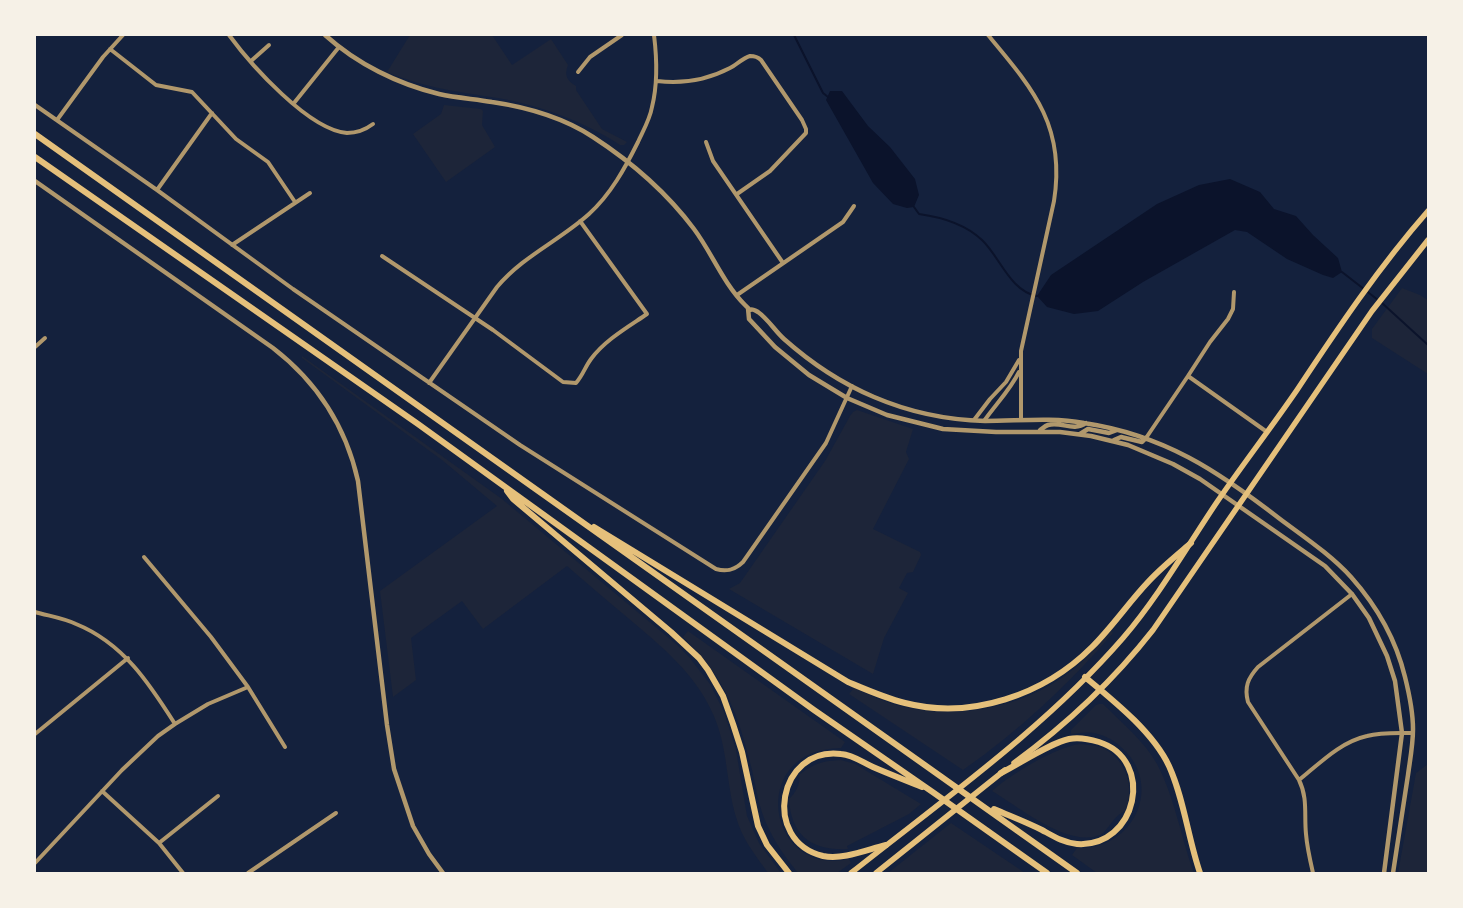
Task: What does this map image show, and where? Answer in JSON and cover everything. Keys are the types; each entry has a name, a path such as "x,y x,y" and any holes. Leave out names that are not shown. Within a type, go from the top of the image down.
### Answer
{"highway":[{"path":"35,134 1078,873"},
{"path":"35,157 502,484 814,710 1047,873"},
{"path":"502,484 514,499 685,645 708,670 723,696 738,738 758,826 767,844 789,873"},
{"path":"547,498 848,682 876,695 906,704 937,708 968,707 999,702 1033,689 1064,670 1092,647 1149,581 1191,543"},
{"path":"1085,677 1100,689 1152,740 1169,766 1200,873"},
{"path":"980,803 1042,830 1059,840 1077,844 1095,842 1111,835 1124,822 1132,806 1134,788 1129,770 1120,755 1105,744 1088,738 1070,739 1061,742 1001,773"},
{"path":"886,845 840,857 822,856 807,849 794,837 786,822 783,805 786,788 794,773 807,761 823,755 841,754 857,758 934,793"}],"main road":[{"path":"851,873 917,822 1029,730 1123,638 1142,615 1230,483 1375,276 1428,211"},
{"path":"876,873 1055,731 1135,653 1239,507 1372,311 1428,240"}],"street":[{"path":"57,120 110,49 123,35"},
{"path":"230,35 273,85 320,123 341,131 356,132 364,130 373,124"},
{"path":"325,35 339,47 368,65 405,84 441,94 500,103 542,114 593,137 628,163 680,211 696,231 722,274 748,308 759,313 785,340 811,362 852,386 892,404 948,417 974,420 1061,420 1086,423 1146,438 1179,451 1248,494 1335,562 1350,575 1369,600 1388,631 1400,659 1409,697 1413,732 1393,873"},
{"path":"578,72 590,56 622,35"},
{"path":"429,383 497,287 509,274 529,257 580,221 602,201 618,180 650,115 657,81 654,35"},
{"path":"988,35 1035,94 1044,111 1053,139 1056,157 1056,186 1020,358 1021,419"},
{"path":"251,61 269,46"},
{"path":"294,103 339,47"},
{"path":"110,49 156,85 192,92 236,139 268,162 295,202"},
{"path":"657,81 671,82 700,79 718,74 750,56 758,57 761,60 802,120 806,133 770,171 736,194"},
{"path":"35,105 429,383 567,476 712,567 723,571 732,570 743,562 816,459 826,443 852,386"},
{"path":"157,190 212,113"},
{"path":"706,142 713,161 783,263"},
{"path":"35,182 273,348 303,374 314,386 331,411 349,449 358,481 394,769 413,826 429,854 443,873"},
{"path":"232,245 310,193"},
{"path":"737,295 843,222 854,206"},
{"path":"382,256 475,320 493,330 563,382 576,383 591,360 602,348 647,314 580,221"},
{"path":"1113,440 1121,437 1142,442 1146,438 1210,342 1228,320 1233,309 1234,292"},
{"path":"748,308 749,319 775,347 804,371 847,398 887,415 943,429 996,432 1039,431 1080,434 1113,440 1142,450 1200,479 1325,566 1352,594 1369,618 1392,668 1402,733 1384,873"},
{"path":"35,347 45,338"},
{"path":"974,420 1006,382 1020,358"},
{"path":"984,420 995,404 1012,386 1020,370"},
{"path":"1188,376 1267,432"},
{"path":"1039,431 1048,425 1079,427 1086,423"},
{"path":"1080,434 1088,429 1109,433 1118,430"},
{"path":"144,557 206,630 248,687 285,747"},
{"path":"1313,873 1306,836 1306,802 1302,786 1248,702 1246,689 1247,682 1258,668 1352,594"},
{"path":"35,612 77,624 104,639 128,658 151,685 175,724"},
{"path":"35,734 128,658"},
{"path":"35,863 141,750 175,724 208,704 248,687"},
{"path":"1299,780 1338,749 1357,739 1367,735 1413,732"},
{"path":"102,791 159,843 182,873"},
{"path":"159,843 218,796"},
{"path":"248,873 336,813"}],"shaded area":[{"path":"410,35 492,35 512,65 551,39 568,65 566,75 568,80 576,86 576,90 602,129 627,142 624,145 620,145 591,128 541,108 426,85 387,72"},
{"path":"830,91 842,91 868,126 890,147 915,179 919,195 914,207 907,208 893,204 873,183 826,100"},
{"path":"444,105 481,109 483,111 482,125 495,147 446,182 413,134 441,114"},
{"path":"1230,179 1260,192 1274,209 1296,216 1338,258 1342,272 1333,278 1323,275 1287,259 1247,232 1235,230 1143,282 1098,311 1074,314 1047,307 1037,296 1051,275 1157,204 1199,185"},
{"path":"1402,288 1428,300 1428,374 1372,338 1372,329"},
{"path":"302,356 502,499 676,644 689,657 710,684 724,712 736,750 747,816 759,843 781,873 768,873 742,833 733,804 722,739 706,699 697,686 665,650 567,566 483,629 462,601 411,638 416,680 393,697 380,591 497,506 442,460 302,358"},
{"path":"857,410 913,429 906,452 909,459 873,529 920,552 921,555 913,572 907,573 899,588 908,593 884,638 873,674 729,589 740,583 825,461 850,416"},
{"path":"688,631 845,742 841,748 811,754 791,768 780,789 779,811 785,832 800,850 821,860 849,859 851,863 837,873 798,873 777,844 762,812 747,750 735,714 720,682 710,667 683,637"},
{"path":"1111,631 1113,633 1096,652 1042,706 1004,739 963,770 849,694 854,688 878,699 926,711 949,712 995,706 1038,692 1058,680 1081,663"},
{"path":"1099,704 1103,704 1132,732 1157,764 1169,790 1194,873 1097,873 1072,855 1077,848 1097,846 1114,839 1127,827 1136,813 1141,796 1141,779 1134,762 1119,745 1107,737 1095,733 1071,734 1071,730"},
{"path":"1080,744 1100,747 1111,753 1123,767 1129,785 1128,802 1125,811 1117,816 1100,835 1087,837 1073,836 1059,831 1044,824 992,791 1034,762 1059,750"},
{"path":"841,760 855,764 921,804 909,814 847,846 848,849 835,849 814,844 799,832 794,823 789,799 797,788 799,775 804,771 819,763"},
{"path":"1428,764 1428,873 1398,873 1416,773"},
{"path":"951,823 1025,873 888,873"}],"waterway":[{"path":"794,35 823,93 828,97"},
{"path":"914,207 919,214 952,222 975,234 988,247 1012,281 1028,293 1037,296"},
{"path":"1342,272 1378,300"},
{"path":"1382,303 1428,345"}]}
